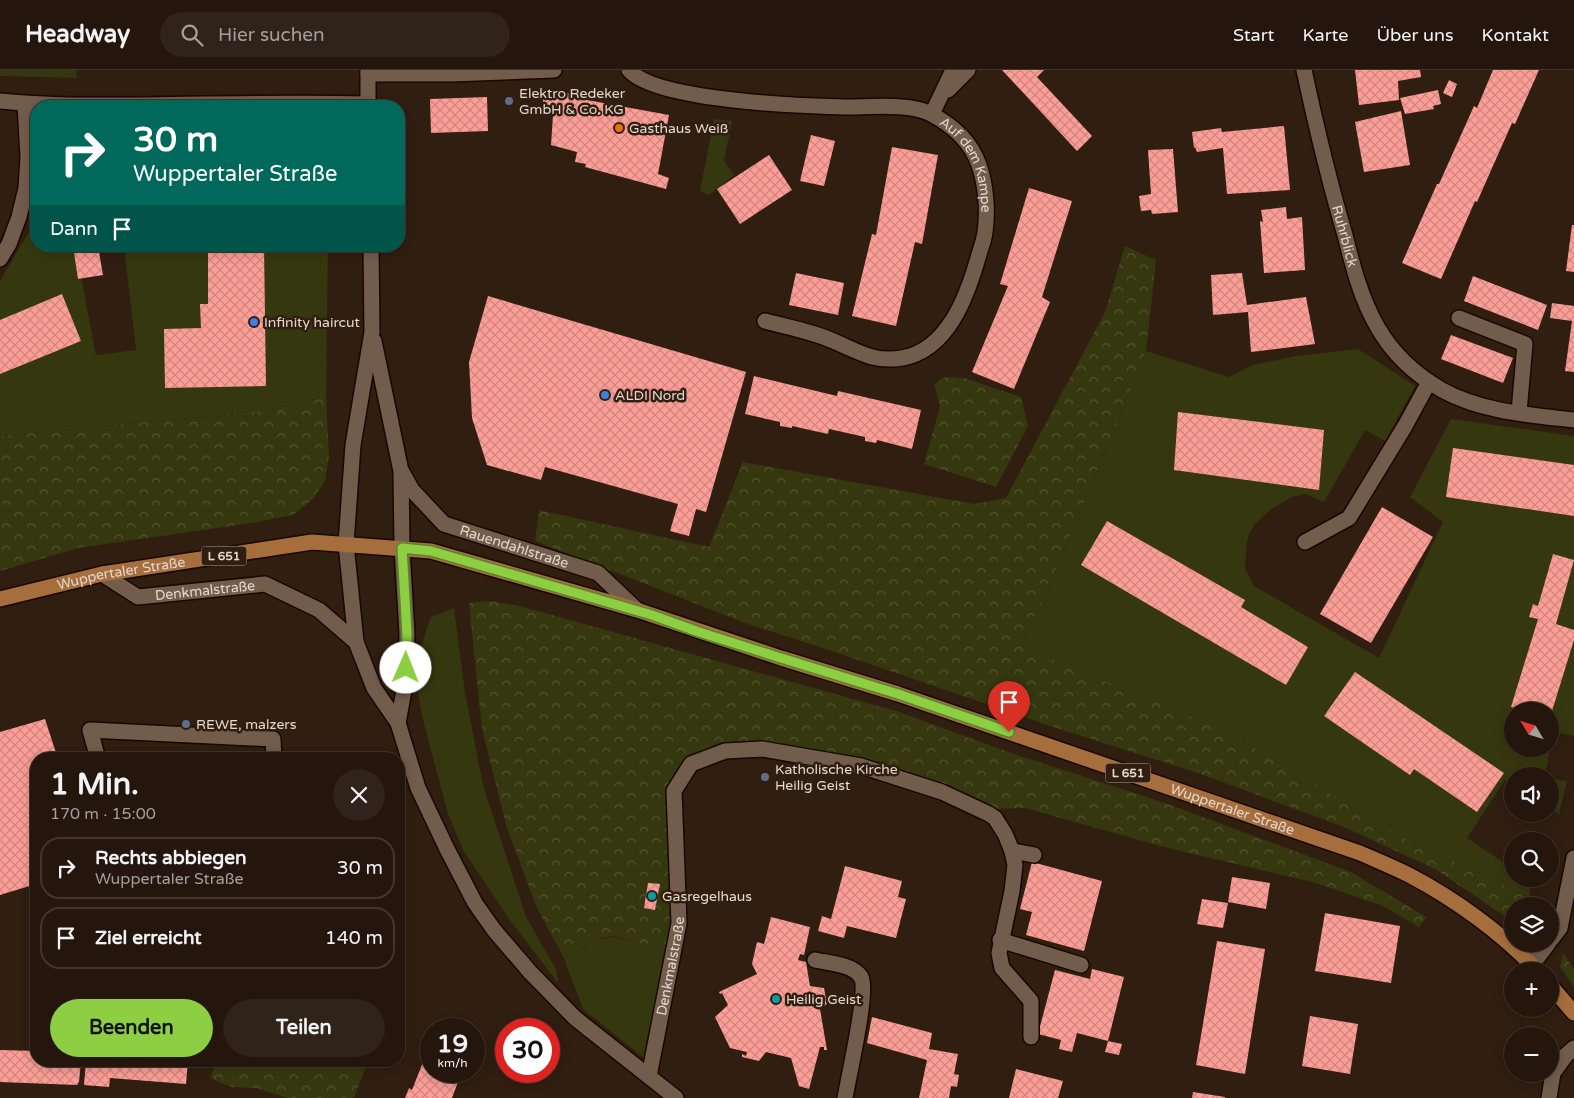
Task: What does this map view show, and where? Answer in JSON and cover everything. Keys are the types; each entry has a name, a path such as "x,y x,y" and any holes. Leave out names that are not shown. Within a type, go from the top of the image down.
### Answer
{"main road":[{"name":"Wuppertaler Straße","path":"0,599 102,574 312,542 431,551 637,610 781,658 898,694 1360,853 1408,874 1442,894 1496,933 1527,962"},
{"path":"1559,996 1574,1013"}],"street":[{"path":"368,100 368,72 443,74 554,70"},
{"name":"Auf dem Kampe","path":"629,70 645,82 695,95 770,104 903,107 923,110 951,126 974,152 983,180 986,206 985,233 975,268 956,316 949,327 922,352 902,358 876,358 858,353 822,337 765,321"},
{"path":"932,114 953,70"},
{"path":"941,97 968,70"},
{"name":"Ruhrblick","path":"1304,70 1331,189 1358,285 1371,316 1390,346 1408,366 1428,382 1465,400 1486,407 1574,420"},
{"path":"0,101 30,104"},
{"path":"0,259 9,244 19,217 26,188 28,157 25,104"},
{"name":"Rauendahlstraße","path":"346,544 353,445 372,332 371,252"},
{"path":"1459,318 1525,344 1519,412"},
{"name":"Rauendahlstraße","path":"372,332 401,471 402,548"},
{"path":"1305,542 1349,518 1405,426 1428,382"},
{"name":"Rauendahlstraße","path":"401,471 412,490 444,524 598,573 637,610"},
{"name":"Denkmalstraße","path":"346,544 356,642 374,688 398,723 418,788 475,903 494,930 530,972 575,1018 676,1098"},
{"name":"Denkmalstraße","path":"398,723 405,685 407,634 402,548"},
{"name":"Denkmalstraße","path":"102,574 138,597 265,584 319,610 356,642"},
{"path":"96,752 90,730 273,739 274,752"},
{"name":"Denkmalstraße","path":"649,1076 679,922 674,791 691,764 725,751 762,749 861,766 942,792 989,814 1000,825 1012,851 1015,865 1012,891 998,953 1002,968 1031,1001 1031,1037"},
{"path":"1012,851 1034,855"},
{"path":"1559,929 1574,858"},
{"path":"1000,940 1080,965"},
{"path":"815,960 850,968 862,977 862,1001 845,1098"},
{"path":"1549,1098 1553,1074 1566,1055 1574,1048"}],"green space":[{"path":"0,70 76,70 77,78 0,76"},
{"path":"714,119 732,121 724,161 734,175 709,195 700,191"},
{"path":"30,230 30,252 76,252 96,355 136,350 125,252 328,252 326,397 261,411 0,436 0,281"},
{"path":"1125,246 1156,260 1146,351 1048,590 1020,646 1224,730 1405,839 1504,885 1504,887 1529,897 1504,897 1504,916 1435,869 1344,827 1198,773 1050,726 748,624 535,541 539,510 709,547 743,462 974,504 1006,498 1105,312"},
{"path":"1358,349 1415,386 1385,441 1365,430 1324,502 1305,494 1292,497 1271,509 1255,524 1249,533 1247,542 1245,568 1254,586 1379,658 1443,522 1410,497 1451,419 1574,436 1574,736 1559,733 1559,702 1504,702 1504,758 1548,758 1547,767 1504,767 1504,782 1467,838 1504,863 1504,885 1405,839 1020,646 1048,590 1146,351 1229,377 1253,365 1296,356"},
{"path":"946,377 964,378 1021,397 1028,426 996,487 924,464 940,406 934,384"},
{"path":"326,397 329,456 325,481 313,499 293,515 252,523 78,548 0,571 0,436 261,411"},
{"path":"488,601 520,606 896,711 1011,753 1165,803 1351,872 1426,917 1419,927 1383,906 1316,883 1168,848 1025,808 994,809 980,801 860,757 793,749 691,760 670,790 674,830 671,953 614,936 592,940 566,962 537,908 507,828 482,729 469,603"},
{"path":"454,608 465,693 483,785 526,917 556,969 558,983 512,923 463,850 448,814 424,724 416,684 423,640 431,617"},
{"path":"1559,780 1567,781 1559,814"},
{"path":"1508,887 1530,887 1529,897"},
{"path":"615,937 670,952 649,1062 583,1009 565,962 593,940"},
{"path":"1563,953 1574,969 1574,987 1560,967"},
{"path":"215,1067 366,1067 354,1098 287,1098 257,1088 232,1087 210,1078"}],"building":[{"path":"1002,70 1044,70 1037,77 1092,136 1077,151"},
{"path":"1355,70 1420,70 1421,77 1398,81 1399,100 1359,105"},
{"path":"1493,70 1539,70 1515,124 1512,123 1477,202 1475,201 1441,279 1402,263 1437,184 1439,184 1474,106 1477,108"},
{"path":"1449,80 1457,84 1452,97 1443,93"},
{"path":"1438,90 1441,104 1433,106 1434,109 1405,114 1400,98"},
{"path":"587,92 587,100 669,115 658,174 669,178 666,189 585,167 586,164 575,162 577,152 551,145 553,115 543,114 543,94"},
{"path":"487,97 488,131 431,133 430,99"},
{"path":"1401,111 1410,165 1364,172 1355,122"},
{"path":"1284,126 1290,190 1227,194 1223,148 1197,152 1194,148 1192,132 1221,128 1222,132"},
{"path":"811,135 835,141 824,186 800,181"},
{"path":"892,147 938,155 922,244 915,242 896,326 852,316 872,234 876,235"},
{"path":"1173,149 1178,212 1152,214 1151,210 1141,211 1139,196 1151,194 1148,150"},
{"path":"769,155 792,190 740,224 717,189"},
{"path":"1029,188 1072,201 1042,297 1050,302 1014,389 972,372 1008,286 1000,284"},
{"path":"1286,207 1287,219 1302,217 1305,270 1264,273 1260,221 1263,222 1261,210"},
{"path":"1572,225 1574,225 1574,272 1566,271"},
{"path":"74,252 99,252 103,275 78,279"},
{"path":"208,252 264,252 266,386 165,388 164,329 201,328 200,304 208,304"},
{"path":"796,273 844,283 838,315 789,305"},
{"path":"1242,273 1247,305 1306,297 1315,344 1251,352 1248,312 1213,315 1211,275"},
{"path":"1473,276 1547,305 1538,330 1464,301"},
{"path":"62,294 81,341 0,374 0,320"},
{"name":"ALDI Nord","path":"488,296 746,372 706,512 696,509 689,536 670,531 678,504 545,467 541,480 487,465 472,418 469,362"},
{"path":"1552,303 1574,306 1574,372 1565,371 1572,321 1550,318"},
{"path":"1451,335 1513,358 1503,383 1441,359"},
{"path":"754,376 837,396 838,391 921,410 912,449 877,440 876,443 865,441 865,437 829,429 828,434 792,426 792,428 780,426 780,422 745,414"},
{"path":"1178,412 1324,430 1319,490 1174,470"},
{"path":"1453,448 1574,465 1574,516 1446,497"},
{"path":"1382,507 1433,537 1371,643 1320,614"},
{"path":"1107,521 1245,600 1241,607 1308,647 1286,685 1081,565"},
{"path":"1553,554 1574,560 1556,624 1574,630 1574,640 1555,702 1513,702 1538,619 1529,617 1533,604 1538,606"},
{"path":"1355,672 1504,773 1477,812 1414,769 1410,775 1324,716"},
{"path":"45,719 56,752 30,752 30,886 0,895 0,732"},
{"path":"1032,862 1102,881 1084,951 1026,935 1032,912 1020,909"},
{"path":"845,866 902,881 898,897 906,899 896,938 847,926 844,938 818,931 822,916 831,919"},
{"path":"1232,877 1270,883 1266,909 1228,902"},
{"name":"Gasregelhaus","path":"648,883 660,884 655,910 644,908"},
{"path":"1202,899 1228,903 1223,928 1197,924"},
{"path":"1325,913 1400,926 1391,983 1315,971"},
{"name":"Heilig Geist","path":"771,917 810,927 804,955 800,954 798,960 806,962 810,986 824,988 827,1004 820,1009 827,1050 824,1050 824,1047 820,1047 809,1089 799,1086 791,1058 766,1052 759,1061 742,1057 742,1054 746,1056 747,1052 730,1048 715,1017 728,1005 722,993 720,994 719,992 757,974 752,964 757,942 764,944"},
{"path":"1217,941 1265,949 1245,1074 1196,1065"},
{"path":"1092,969 1124,977 1108,1041 1077,1033 1072,1052 1059,1049 1061,1040 1038,1034 1055,970 1090,979"},
{"path":"1310,1016 1358,1024 1350,1074 1302,1066"},
{"path":"872,1017 932,1033 929,1049 958,1054 954,1074 959,1075 957,1087 951,1086 949,1098 919,1098 927,1060 867,1043"},
{"path":"1108,1041 1122,1044 1119,1055 1105,1052"},
{"path":"0,1050 30,1051 30,1067 80,1067 77,1085 0,1082"},
{"path":"86,1067 187,1067 186,1084 110,1078 109,1087 84,1085"},
{"path":"1016,1069 1063,1081 1058,1098 1009,1098"},
{"path":"420,1070 420,1083 458,1083 452,1098 405,1098 409,1088 412,1090"},
{"path":"1193,1092 1225,1097 1225,1098 1192,1098"}],"place":[{"name":"Elektro Redeker GmbH & Co. KG","path":"509,101"},
{"name":"Gasthaus Weiß","path":"619,128"},
{"name":"Infinity haircut","path":"254,322"},
{"name":"ALDI Nord","path":"605,395"},
{"name":"REWE, malzers","path":"186,724"},
{"name":"Katholische Kirche Heilig Geist","path":"765,777"},
{"name":"Gasregelhaus","path":"652,896"},
{"name":"Heilig Geist","path":"776,999"}],"route":[{"path":"406,668 407,634 402,548 431,551 637,610 699,632 898,694 1009,732"}]}
